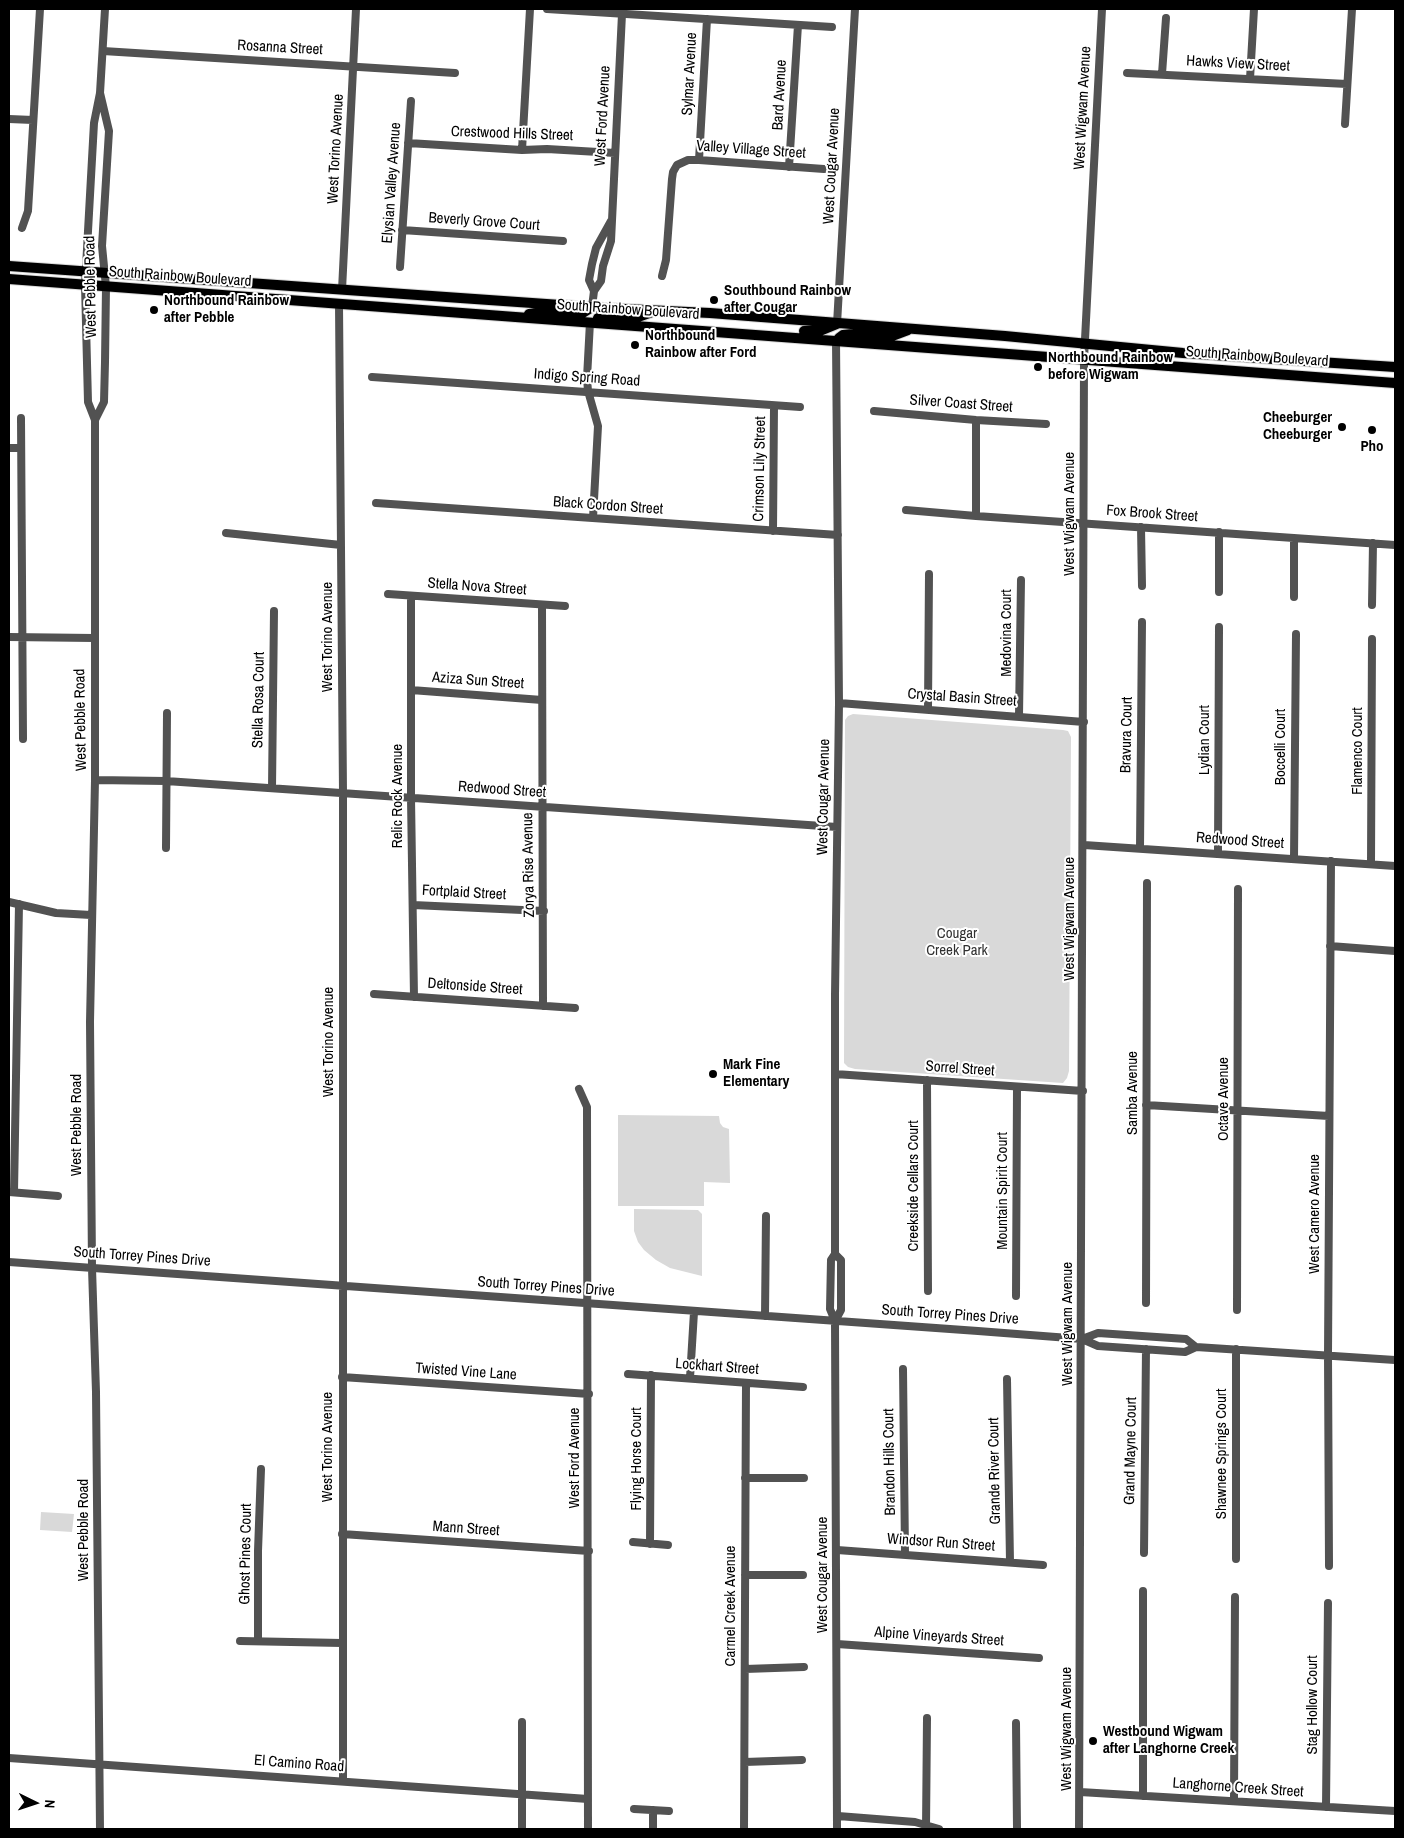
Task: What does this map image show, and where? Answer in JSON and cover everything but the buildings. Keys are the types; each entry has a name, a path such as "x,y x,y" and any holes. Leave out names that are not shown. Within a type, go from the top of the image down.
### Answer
{"main road":[{"name":"South Rainbow Boulevard","path":"9,266 392,294 710,313 1005,336 1085,345 1395,368"},
{"name":"South Rainbow Boulevard","path":"9,279 1395,383"},
{"path":"258,298 277,294 316,296 342,290"},
{"path":"339,304 355,299 381,299 392,294"},
{"path":"516,317 543,312 580,314 592,307"},
{"path":"590,322 600,317 638,317 655,310"},
{"path":"756,335 769,329 820,332 837,324"},
{"path":"836,340 843,335 892,336 911,329"},
{"path":"1255,372 1287,366 1316,368 1323,362"},
{"path":"1338,378 1349,371 1376,372 1395,368"}],"street":[{"path":"22,228 28,211 40,9"},
{"name":"West Pebble Road","path":"100,1829 90,1022 95,780 95,420 88,402 85,272 94,123 100,93 105,9"},
{"name":"West Torino Avenue","path":"342,290 356,9"},
{"path":"522,150 530,9"},
{"path":"547,9 832,27"},
{"name":"West Cougar Avenue","path":"837,324 855,9"},
{"name":"West Wigwam Avenue","path":"1080,1829 1084,359 1102,9"},
{"path":"1250,79 1254,9"},
{"path":"1345,124 1352,9"},
{"name":"West Ford Avenue","path":"592,307 594,291 600,281 611,242 622,14"},
{"path":"1162,74 1166,18"},
{"name":"Sylmar Avenue","path":"699,160 707,19"},
{"name":"Bard Avenue","path":"789,167 798,25"},
{"name":"Rosanna Street","path":"103,51 455,73"},
{"name":"Hawks View Street","path":"1127,73 1347,84"},
{"name":"West Pebble Road","path":"95,420 104,402 106,287 102,246 109,131 100,93"},
{"name":"Elysian Valley Avenue","path":"400,267 411,101"},
{"path":"9,119 33,120"},
{"name":"Crestwood Hills Street","path":"408,143 615,153"},
{"name":"Valley Village Street","path":"662,276 666,260 672,179 677,165 688,160 699,160 824,169"},
{"name":"West Ford Avenue","path":"594,291 589,280 596,248 612,220"},
{"name":"Beverly Grove Court","path":"402,230 563,241"},
{"name":"West Torino Avenue","path":"339,304 342,793 343,1781"},
{"path":"590,322 587,378 588,391 598,426 593,518"},
{"name":"West Cougar Avenue","path":"836,340 839,703 835,1254 842,1260 841,1310 835,1321 837,1829"},
{"name":"Indigo Spring Road","path":"372,377 800,407"},
{"name":"Crimson Lily Street","path":"772,531 774,406"},
{"name":"Silver Coast Street","path":"874,411 1046,424"},
{"path":"21,418 23,740"},
{"path":"976,420 976,516"},
{"path":"9,448 20,448"},
{"name":"Black Cordon Street","path":"376,503 838,535"},
{"name":"Fox Brook Street","path":"906,510 1395,545"},
{"path":"1141,527 1142,586"},
{"path":"1219,532 1219,592"},
{"path":"226,533 341,544"},
{"path":"1294,538 1294,597"},
{"path":"1372,605 1373,543"},
{"path":"928,709 930,574"},
{"name":"Medovina Court","path":"1019,716 1021,580"},
{"name":"Stella Nova Street","path":"388,594 565,606"},
{"name":"Relic Rock Avenue","path":"411,596 411,798 414,997"},
{"name":"Zorya Rise Avenue","path":"542,605 543,1006"},
{"name":"Stella Rosa Court","path":"272,788 274,611"},
{"name":"Bravura Court","path":"1140,848 1142,622"},
{"name":"Lydian Court","path":"1218,854 1219,627"},
{"name":"Boccelli Court","path":"1294,859 1296,634"},
{"path":"9,637 94,638"},
{"name":"Flamenco Court","path":"1372,638 1372,864"},
{"name":"Aziza Sun Street","path":"411,690 542,700"},
{"name":"Crystal Basin Street","path":"839,703 1084,722"},
{"path":"166,848 167,713"},
{"name":"Redwood Street","path":"95,780 166,781 837,827"},
{"name":"Redwood Street","path":"1084,845 1395,866"},
{"name":"West Camero Avenue","path":"1329,1566 1328,1356 1331,862"},
{"name":"Samba Avenue","path":"1146,1303 1148,883"},
{"name":"Octave Avenue","path":"1237,1310 1238,889"},
{"path":"9,902 56,913 91,915"},
{"path":"19,904 11,1192 58,1196"},
{"name":"Fortplaid Street","path":"413,905 544,911"},
{"path":"1330,946 1395,951"},
{"name":"Deltonside Street","path":"374,994 575,1008"},
{"name":"Sorrel Street","path":"835,1074 1083,1091"},
{"name":"Creekside Cellars Court","path":"927,1080 928,1291"},
{"name":"Mountain Spirit Court","path":"1016,1296 1017,1087"},
{"name":"West Ford Avenue","path":"579,1089 588,1107 588,1829"},
{"path":"1146,1105 1329,1116"},
{"path":"765,1316 766,1216"},
{"name":"South Torrey Pines Drive","path":"9,1262 1082,1339 1098,1346 1185,1352 1196,1347 1395,1360"},
{"path":"690,1378 694,1312"},
{"name":"South Torrey Pines Drive","path":"1082,1339 1098,1333 1145,1336 1186,1339 1196,1347"},
{"name":"Grand Mayne Court","path":"1144,1553 1146,1349"},
{"name":"Shawnee Springs Court","path":"1236,1349 1236,1559"},
{"name":"Brandon Hills Court","path":"903,1369 905,1554"},
{"name":"Lockhart Street","path":"628,1374 804,1387"},
{"name":"Flying Horse Court","path":"650,1544 651,1376"},
{"name":"Twisted Vine Lane","path":"342,1377 589,1394"},
{"name":"Grande River Court","path":"1007,1379 1010,1562"},
{"name":"Carmel Creek Avenue","path":"744,1829 746,1383"},
{"name":"Ghost Pines Court","path":"258,1640 258,1551 261,1469"},
{"path":"745,1478 804,1478"},
{"name":"Mann Street","path":"342,1534 589,1552"},
{"path":"633,1542 668,1545"},
{"name":"Windsor Run Street","path":"837,1550 1043,1565"},
{"path":"745,1575 803,1575"},
{"path":"1143,1796 1144,1591"},
{"path":"1234,1801 1235,1597"},
{"name":"Stag Hollow Court","path":"1326,1807 1328,1602"},
{"path":"240,1641 342,1642"},
{"name":"Alpine Vineyards Street","path":"837,1644 1039,1658"},
{"path":"745,1669 804,1667"},
{"path":"926,1827 927,1718"},
{"path":"522,1722 522,1829"},
{"path":"1016,1723 1016,1829"},
{"name":"El Camino Road","path":"9,1758 588,1798"},
{"path":"744,1762 802,1760"},
{"name":"Langhorne Creek Street","path":"1080,1792 1395,1811"},
{"path":"634,1809 669,1811"},
{"path":"653,1810 653,1829"},
{"path":"838,1816 916,1822 926,1827 939,1829"}],"green space":[{"name":"Cougar Creek Park","path":"853,714 1068,731 1071,737 1069,1071 1063,1083 855,1069 848,1067 844,1063 845,720"},
{"path":"618,1115 719,1116 723,1127 729,1129 730,1183 704,1182 704,1206 618,1206"},
{"path":"634,1209 698,1210 702,1214 702,1276 670,1268 644,1250 638,1242 634,1231"},
{"path":"41,1512 74,1514 72,1532 40,1530"}],"place":[{"name":"Southbound Rainbow after Cougar","path":"714,300"},
{"name":"Northbound Rainbow after Pebble","path":"154,310"},
{"name":"Northbound Rainbow after Ford","path":"635,345"},
{"name":"Northbound Rainbow before Wigwam","path":"1038,367"},
{"name":"Cheeburger Cheeburger","path":"1342,427"},
{"name":"Pho","path":"1372,430"},
{"name":"Mark Fine Elementary","path":"713,1074"},
{"name":"Westbound Wigwam after Langhorne Creek","path":"1093,1741"}]}
